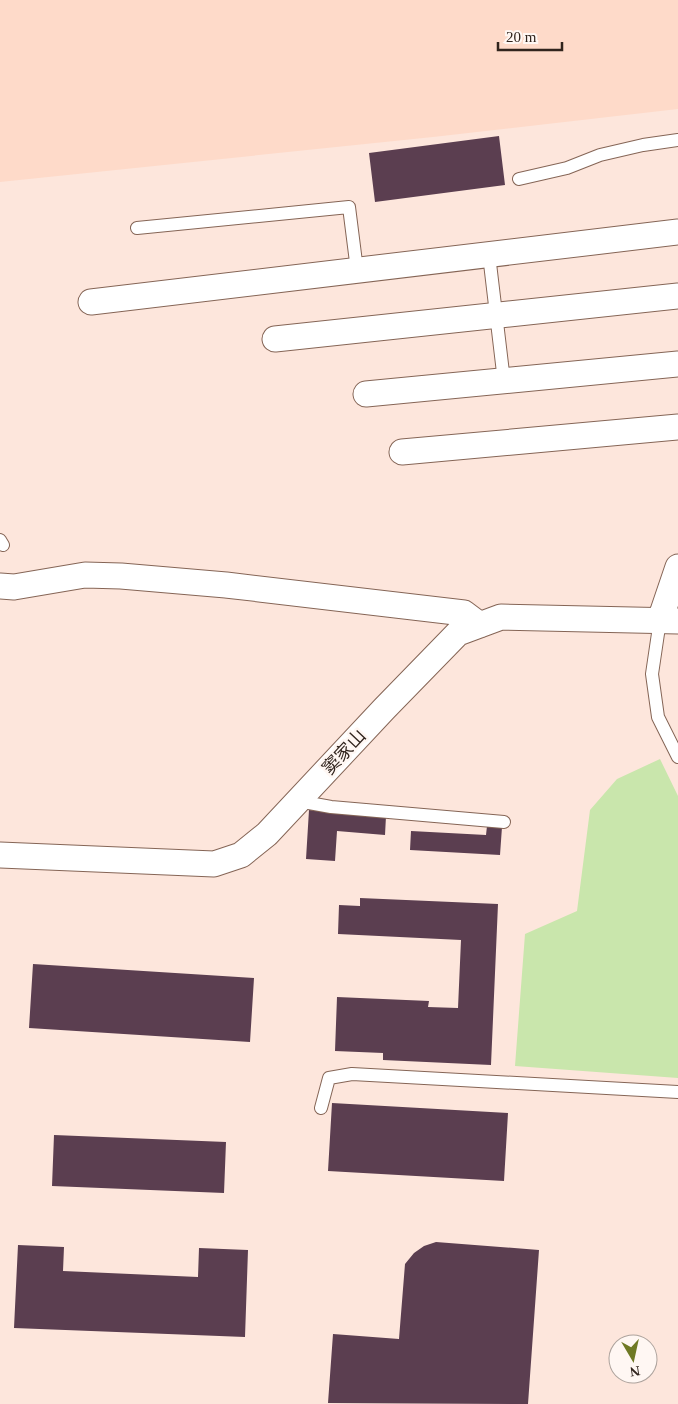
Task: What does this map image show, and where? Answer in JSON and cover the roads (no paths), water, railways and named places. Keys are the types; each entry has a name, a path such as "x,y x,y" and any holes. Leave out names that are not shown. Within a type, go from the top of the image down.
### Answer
{"street":[{"path":"91,302 678,232"},
{"path":"275,339 678,296"},
{"path":"366,394 678,364"},
{"path":"402,452 678,427"},
{"path":"669,620 678,567"},
{"path":"0,586 14,587 85,576 121,576 226,585 464,614 480,625"},
{"name":"窦家山","path":"0,855 214,864 241,855 267,834 458,633 501,617 669,620"}],"lane":[{"path":"519,179 567,168 617,151 678,140"},
{"path":"137,228 349,207 357,270"},
{"path":"489,255 504,381"},
{"path":"669,620 652,674 658,717 678,757"},
{"path":"298,801 331,807 504,822"},
{"path":"321,1108 329,1078 352,1074 678,1092"}]}
